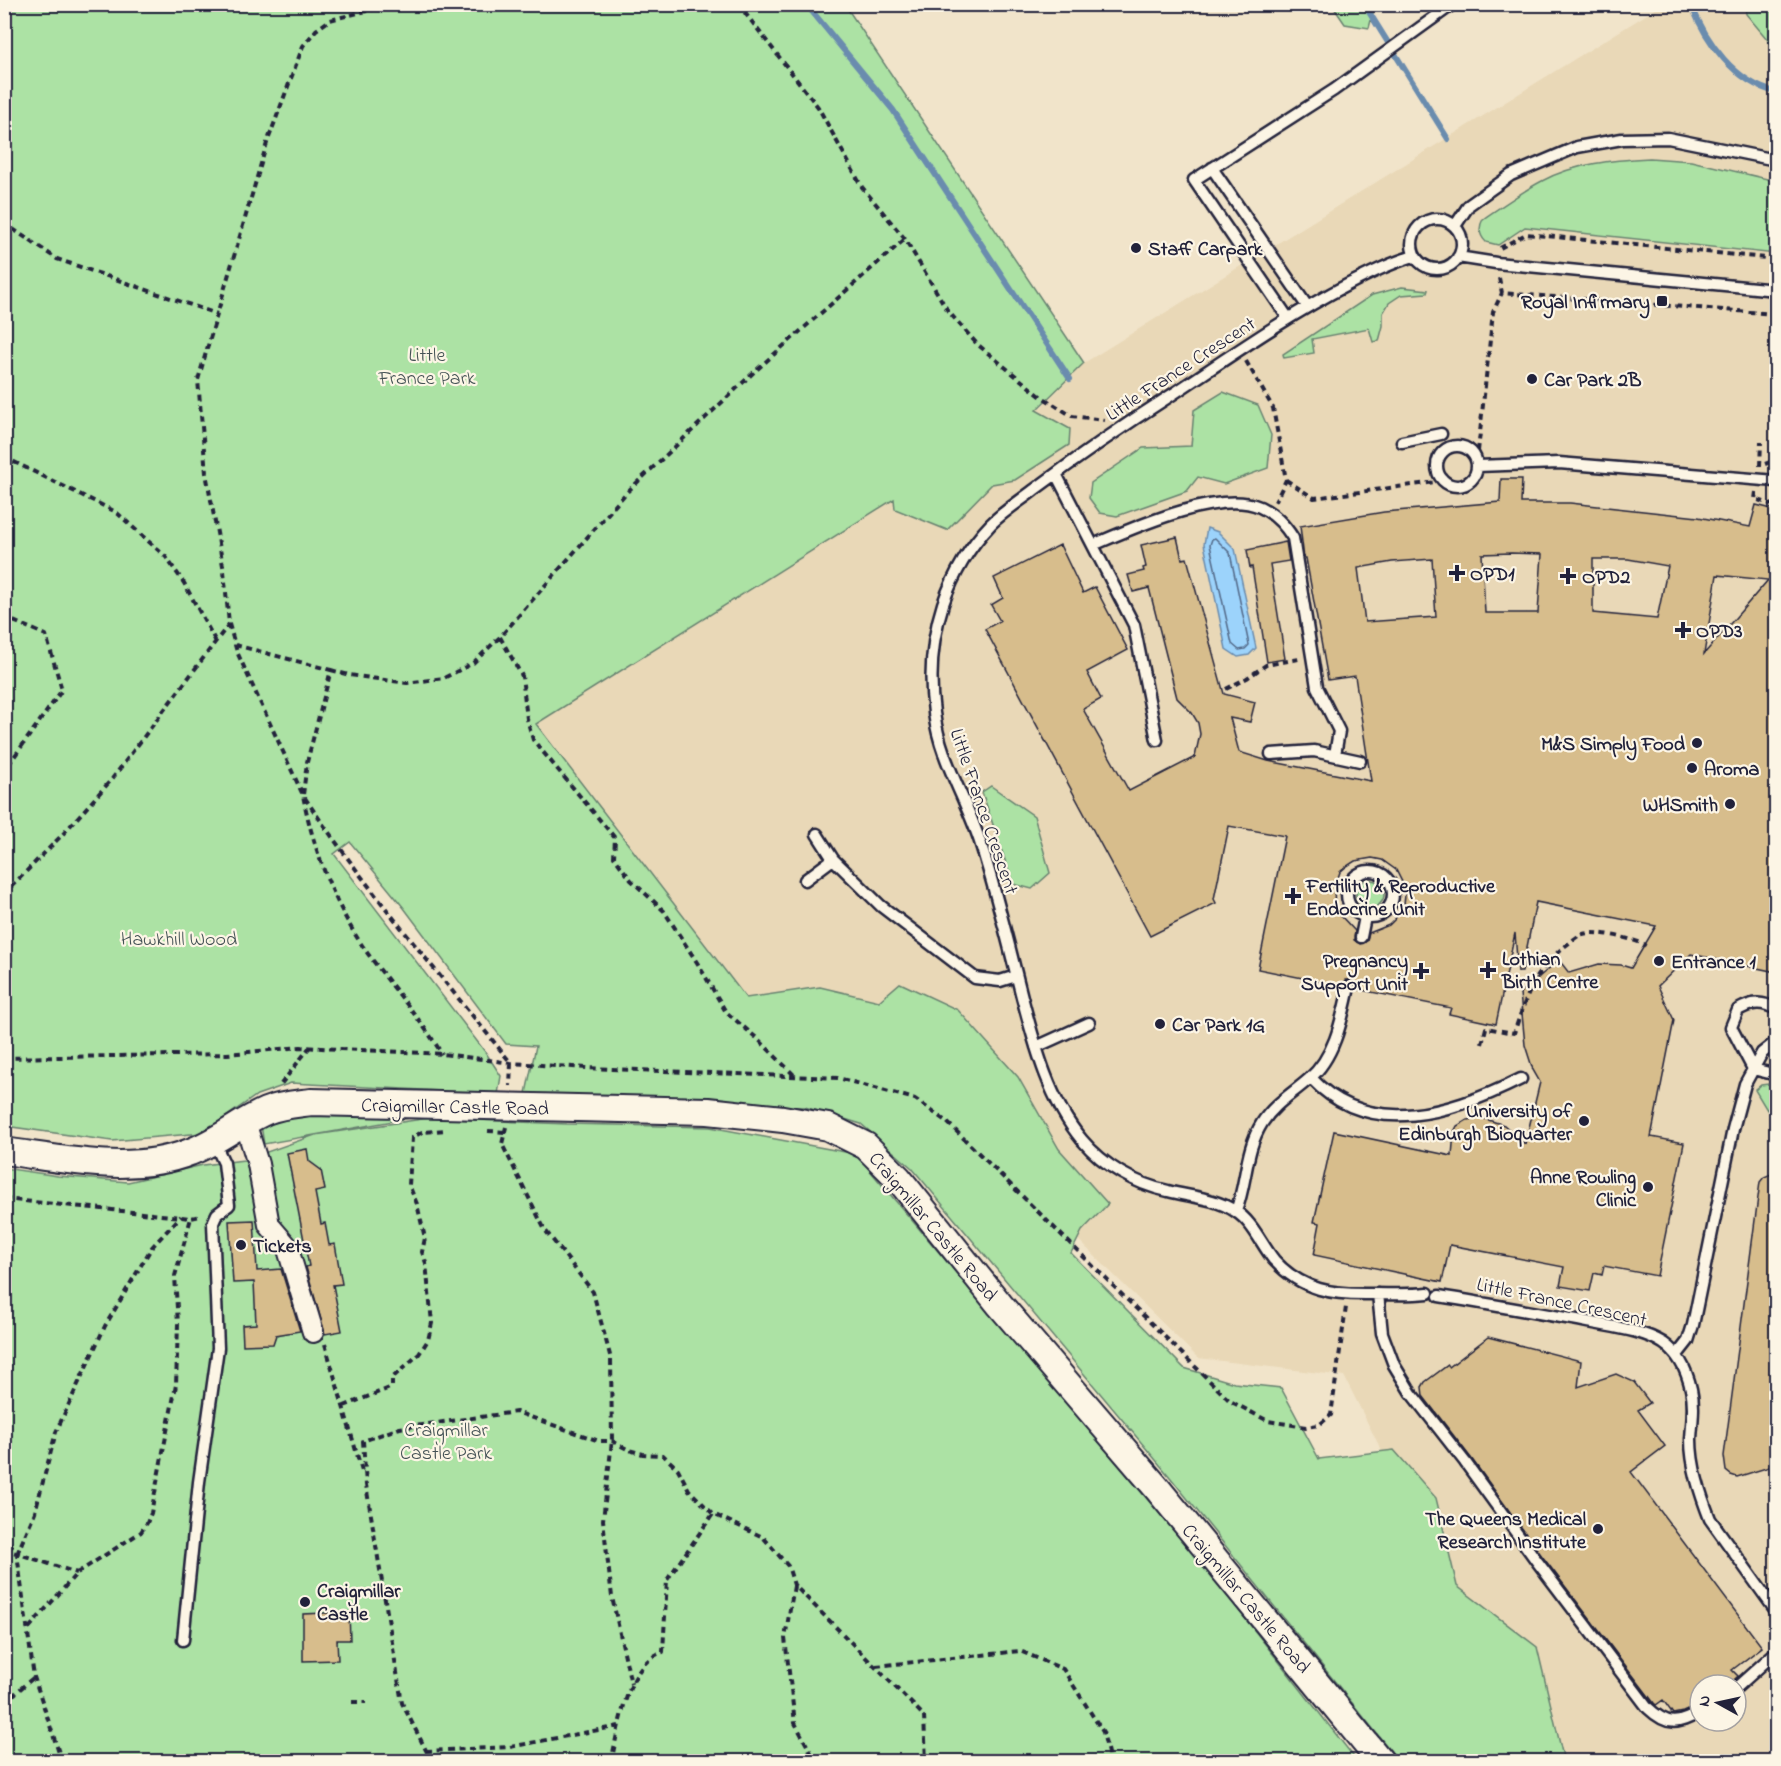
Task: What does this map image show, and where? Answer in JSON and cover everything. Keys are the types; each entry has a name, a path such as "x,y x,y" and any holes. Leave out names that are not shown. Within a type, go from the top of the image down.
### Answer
{"street":[{"name":"Craigmillar Castle Road","path":"4,1151 82,1161 140,1163 162,1161 213,1142 267,1110 311,1102 507,1120 708,1111 783,1119 828,1127 866,1146 898,1178 1000,1305 1156,1487 1381,1761"},
{"path":"245,1122 258,1164 269,1225 287,1246 313,1332"}],"lane":[{"path":"1288,318 1194,180 1334,90 1453,4"},
{"path":"1455,226 1469,205 1511,175 1577,147 1622,139 1668,138 1776,160"},
{"path":"1212,168 1307,306"},
{"path":"1432,219 1444,219 1455,226 1461,237 1461,249 1458,257 1446,267 1434,269 1423,265 1414,256 1412,245 1414,233 1421,224 1432,219"},
{"name":"Little France Crescent","path":"1414,256 1392,262 1307,306 1114,432 993,521 971,547 944,602 933,656 934,713 940,742 976,829 993,882 1036,1047 1056,1102 1083,1141 1107,1164 1137,1182 1167,1191 1209,1199 1236,1211 1250,1225 1285,1272 1311,1287 1347,1296 1434,1294 1501,1305 1623,1329 1662,1343 1677,1355"},
{"path":"1458,257 1496,263 1776,290"},
{"path":"1402,442 1441,434"},
{"path":"1465,448 1474,456 1476,472 1468,483 1455,487 1443,481 1437,470 1437,464 1438,458 1446,449 1465,448"},
{"path":"1477,466 1559,463 1776,481"},
{"path":"1056,474 1134,626 1157,740"},
{"path":"1093,545 1130,529 1193,508 1224,503 1245,503 1260,507 1279,519 1293,538 1317,687 1339,730 1335,755"},
{"path":"1271,754 1314,751 1360,761"},
{"path":"817,834 833,859 881,906 975,978 1000,981 1016,976"},
{"path":"805,880 833,859"},
{"path":"1375,872 1388,880 1393,895 1387,910 1381,915 1365,917 1352,909 1346,894 1352,879 1359,874 1375,872"},
{"path":"1361,937 1365,917"},
{"path":"1236,1211 1242,1196 1245,1168 1252,1141 1279,1102 1311,1078 1329,1054 1341,1022 1350,987"},
{"path":"1776,1009 1767,1004 1750,1003 1738,1010 1731,1027 1753,1069 1768,1073 1776,1071"},
{"path":"1036,1047 1089,1023"},
{"path":"1776,1042 1762,1053 1745,1084 1733,1129 1693,1325 1688,1341 1677,1355 1691,1388 1694,1406 1691,1440 1694,1463 1710,1519 1776,1611"},
{"path":"1311,1078 1337,1101 1363,1110 1401,1116 1429,1113 1459,1106 1521,1079"},
{"path":"183,1640 199,1482 218,1348 213,1223 217,1214 229,1205 224,1163 213,1142"},
{"path":"1378,1294 1382,1333 1394,1365 1411,1393 1648,1708 1672,1723 1688,1720"},
{"path":"1748,1678 1776,1653"}],"path":[{"path":"394,4 330,20 316,30 303,46 267,143 198,380 206,473 224,571 229,624 235,645 303,795 329,834 417,949 511,1063"},
{"path":"738,4 818,107 862,187 905,239 948,311 977,344 1039,395 1072,416 1106,420 1114,432"},
{"path":"4,223 57,259 217,314"},
{"path":"235,645 349,675 407,683 444,678 473,663 500,637 626,493 754,372 905,239"},
{"path":"1477,466 1493,312 1502,293"},
{"path":"1240,350 1273,408 1286,480 1270,513"},
{"path":"1760,466 1761,442"},
{"path":"4,457 116,512 166,557 184,583 216,642"},
{"path":"1286,480 1314,498 1443,481"},
{"path":"4,617 46,634 62,690 4,771"},
{"path":"4,894 112,780 229,624"},
{"path":"500,637 522,676 527,719 533,740 615,838 614,857 632,880 664,910 726,1012 759,1040 796,1077"},
{"path":"1226,689 1266,665 1312,657"},
{"path":"331,670 307,762 303,795 306,814 333,896 370,957 422,1022 443,1054"},
{"path":"1482,1044 1486,1028 1514,1033 1533,981 1554,954 1582,934 1606,935 1646,945"},
{"path":"4,1059 227,1054 301,1047 443,1054 511,1063 838,1078 867,1085 915,1099 948,1122 1230,1401 1268,1421 1306,1427 1319,1425 1330,1415 1347,1296"},
{"path":"279,1087 309,1048"},
{"path":"483,1130 507,1120"},
{"path":"507,1120 502,1144 545,1230 593,1292 611,1359 612,1441 603,1520 612,1597 631,1684"},
{"path":"344,1407 392,1387 392,1378 419,1354 428,1340 432,1323 426,1263 422,1252 425,1238 417,1204 409,1185 412,1138 422,1132 452,1129"},
{"path":"4,1199 191,1218 217,1214"},
{"path":"17,1554 35,1512 56,1432 105,1326 152,1246 181,1216"},
{"path":"29,1628 76,1573 141,1532 151,1513 176,1385 178,1324 175,1276 191,1218"},
{"path":"313,1332 323,1338 366,1485"},
{"path":"432,1761 402,1702 366,1485 363,1441 400,1428 516,1412 598,1441 612,1441 643,1454 663,1455 678,1469 688,1490 713,1514 763,1537 788,1566 794,1585 785,1638 795,1723 816,1761"},
{"path":"610,1761 631,1684 653,1656 663,1652 667,1580 713,1514"},
{"path":"4,1534 17,1554 34,1677 62,1761"},
{"path":"4,1550 76,1573"},
{"path":"794,1585 924,1716 926,1761"},
{"path":"875,1666 1020,1651 1063,1669 1103,1732 1110,1761"},
{"path":"4,1703 34,1677"},
{"path":"352,1702 366,1702"},
{"path":"427,1751 510,1747 619,1726"},
{"path":"424,1761 427,1751"}],"shaded area":[{"path":"1662,5 1776,5 1776,1761 1538,1761 1344,1376 1198,1358 954,1117 780,1042 535,724 1041,407 1084,363"}],"green space":[{"name":"Little France Park","path":"5,5 845,5 1084,363 1036,410 1070,429 1069,445 1015,480 992,484 947,530 895,509 894,499 536,724 746,998 820,987 879,1001 900,983 958,1010 1018,1077 1059,1149 1108,1204 1082,1231 1071,1253 1184,1368 1234,1383 1281,1388 1319,1459 1394,1450 1436,1498 1457,1586 1537,1647 1564,1761 1399,1761 1170,1477 912,1168 861,1124 805,1107 525,1098 536,1046 506,1044 404,908 350,842 334,854 486,1053 501,1076 498,1094 291,1083 257,1095 203,1133 112,1141 5,1126"},
{"path":"1332,5 1375,5 1369,28 1345,24"},
{"path":"1745,5 1776,5 1776,47 1746,14"},
{"path":"1650,158 1691,161 1776,181 1776,254 1525,227 1498,245 1486,242 1482,237 1480,225 1483,219 1542,181 1581,166"},
{"path":"1402,287 1428,290 1427,293 1401,295 1389,303 1383,313 1383,326 1379,341 1373,342 1369,328 1312,339 1314,353 1284,358 1283,354 1372,295"},
{"path":"1223,392 1258,405 1271,435 1268,468 1224,484 1198,477 1187,491 1117,516 1100,513 1089,498 1091,483 1143,448 1191,446 1194,410"},
{"path":"991,786 1034,816 1050,873 1032,889 1013,884 982,792"},
{"path":"1370,880 1380,884 1384,894 1380,904 1370,908 1360,904 1356,894 1360,884"},
{"path":"1776,1083 1776,1099 1767,1110 1755,1090 1761,1085"},
{"path":"305,1109 427,1115 264,1144 261,1125"},
{"name":"Craigmillar Castle Park","path":"429,1118 710,1127 856,1154 1207,1570 1357,1761 5,1761 4,1168 58,1176 128,1182 203,1165 244,1160 315,1135"}],"water":[{"path":"1207,528 1218,532 1235,549 1256,648 1249,655 1238,657 1226,649 1204,544"}],"building":[{"path":"1501,479 1522,479 1521,503 1570,503 1698,517 1750,527 1756,505 1776,510 1776,972 1691,954 1658,986 1674,1020 1651,1137 1684,1143 1657,1276 1604,1266 1602,1275 1594,1273 1590,1291 1560,1286 1564,1267 1450,1245 1442,1282 1314,1255 1320,1223 1314,1222 1334,1131 1452,1156 1454,1132 1457,1126 1467,1120 1482,1118 1504,1125 1525,1144 1540,1082 1533,1070 1525,1045 1520,993 1559,960 1569,973 1599,964 1631,968 1656,926 1536,902 1522,972 1518,972 1515,933 1496,1024 1449,1014 1451,1008 1356,989 1356,984 1351,980 1346,980 1342,986 1258,969 1285,836 1229,826 1214,899 1216,903 1150,936 985,629 1000,621 991,605 1003,598 994,578 1060,545 1083,593 1095,587 1128,650 1087,672 1101,699 1083,709 1129,791 1195,757 1200,734 1198,723 1192,713 1177,698 1149,588 1133,592 1128,575 1144,571 1143,568 1146,567 1141,545 1177,537 1182,559 1187,558 1224,694 1255,702 1250,722 1230,718 1239,752 1268,761 1371,781 1355,676 1328,680 1300,526 1384,512 1500,502","holes":["1482,554 1542,554 1538,613 1485,613","1432,559 1436,617 1365,622 1358,568 1392,562","1593,559 1628,559 1668,566 1657,619 1593,613","1717,575 1768,580 1704,654","1372,858 1382,860 1396,870 1404,886 1404,904 1395,919 1389,925 1369,933 1367,941 1360,944 1354,940 1355,931 1335,907 1334,889 1340,872 1355,861"]},
{"path":"1286,542 1289,561 1270,564 1285,659 1267,662 1252,567 1250,568 1247,550"},
{"path":"307,1149 309,1161 321,1170 325,1190 315,1192 321,1224 325,1223 329,1245 335,1244 342,1284 333,1285 342,1331 325,1334 306,1267 309,1266 287,1153"},
{"path":"1776,1172 1776,1465 1737,1477 1726,1471 1724,1456 1760,1182 1764,1177"},
{"path":"254,1220 257,1271 281,1269 300,1331 276,1335 273,1344 243,1345 242,1325 256,1324 254,1282 233,1283 229,1221"},
{"name":"The Queens Medical Research Institute","path":"1488,1337 1581,1361 1578,1387 1616,1374 1634,1382 1650,1403 1638,1410 1665,1446 1631,1472 1762,1647 1732,1670 1735,1673 1688,1673 1688,1710 1673,1714 1663,1700 1656,1705 1423,1396 1422,1387 1425,1382 1448,1365 1449,1367"},
{"path":"349,1612 350,1640 337,1640 338,1660 303,1661 303,1614"}],"waterway":[{"path":"806,4 893,110 1070,379"},
{"path":"1364,4 1448,139"},
{"path":"1691,4 1705,33 1724,59 1748,80 1776,92"}],"place":[{"name":"Staff Carpark","path":"1136,248"},
{"name":"Royal Infirmary","path":"1662,301"},
{"name":"Car Park 2B","path":"1532,379"},
{"name":"OPD1","path":"1457,573"},
{"name":"OPD2","path":"1568,576"},
{"name":"OPD3","path":"1683,630"},
{"name":"M&S Simply Food","path":"1697,743"},
{"name":"Aroma","path":"1692,768"},
{"name":"WHSmith","path":"1730,804"},
{"name":"Fertility & Reproductive Endocrine Unit","path":"1293,896"},
{"name":"Entrance 1","path":"1659,961"},
{"name":"Lothian Birth Centre","path":"1488,970"},
{"name":"Pregnancy Support Unit","path":"1421,971"},
{"name":"Car Park 1G","path":"1160,1024"},
{"name":"University of Edinburgh Bioquarter","path":"1584,1121"},
{"name":"Anne Rowling Clinic","path":"1648,1187"},
{"name":"Tickets","path":"241,1245"},
{"name":"The Queens Medical Research Institute","path":"1598,1529"},
{"name":"Craigmillar Castle","path":"305,1602"}],"park label":[{"name":"Hawkhill Wood","path":"179,938"}]}
